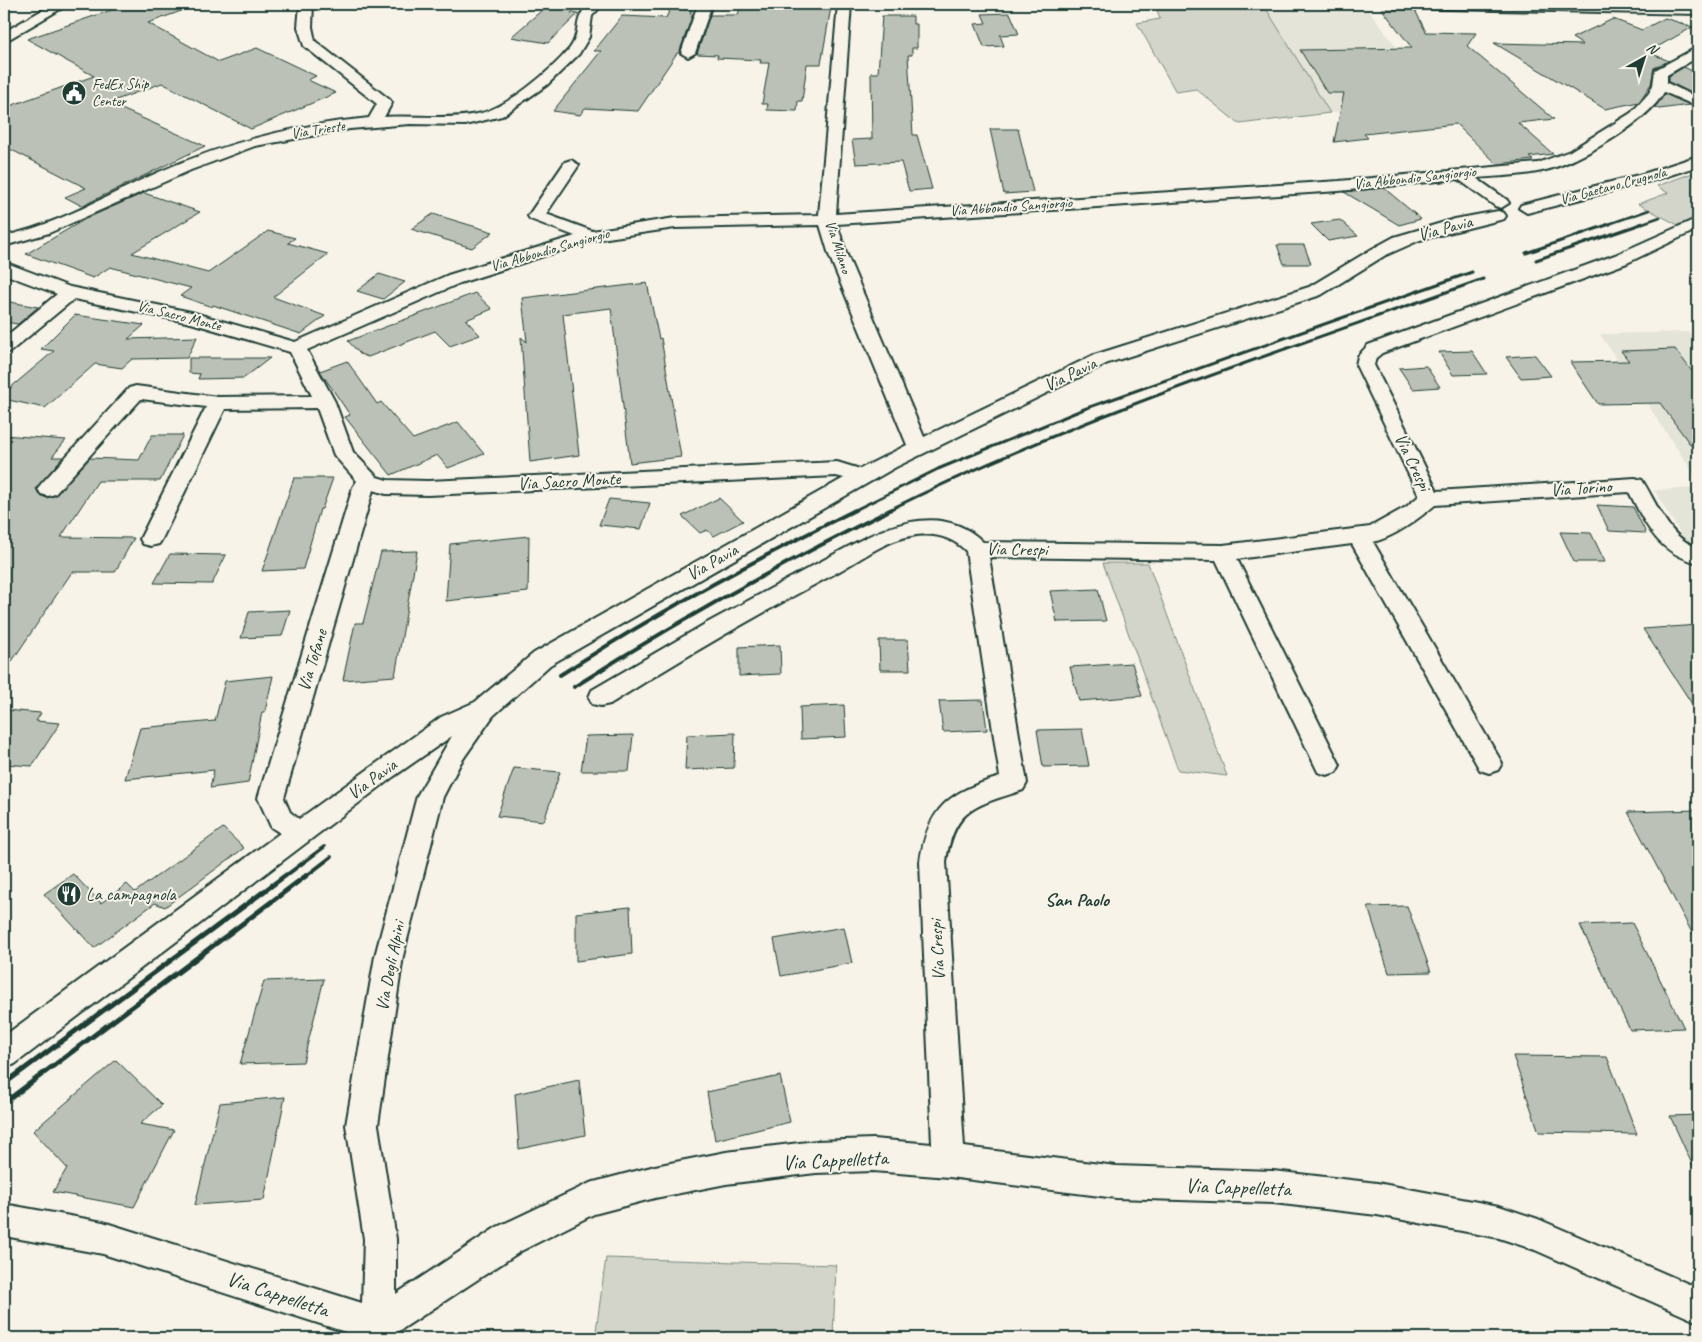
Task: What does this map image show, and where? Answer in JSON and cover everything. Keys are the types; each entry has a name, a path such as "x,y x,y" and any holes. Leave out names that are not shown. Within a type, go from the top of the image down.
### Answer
{"street":[{"path":"4,38 62,4"},
{"path":"306,4 305,27 309,43 385,103 374,122"},
{"name":"Via Trieste","path":"4,241 54,225 185,167 248,144 276,137 374,122 477,119 502,110 547,76 576,49 584,35 582,23 586,13 596,4"},
{"path":"688,53 705,4"},
{"name":"Via Milano","path":"844,4 827,220 838,255 918,447"},
{"path":"1401,4 1698,10"},
{"name":"Via Abbondio Sangiorgio","path":"297,348 386,307 454,279 591,236 675,223 827,220 1339,186 1540,167 1574,154 1636,116 1655,95 1660,85 1660,72 1698,51"},
{"path":"1660,85 1698,103"},
{"name":"Via Gaetano Crugnola","path":"1500,209 1513,220 1528,219 1531,216 1531,212 1527,208 1652,176 1698,161"},
{"path":"571,165 536,216 591,236"},
{"path":"1461,174 1500,209"},
{"name":"Via Pavia","path":"4,1054 299,833 450,724 484,709 508,686 549,655 862,476 1101,359 1314,291 1334,283 1386,247 1444,226 1500,209"},
{"name":"Via Crespi","path":"978,549 1222,553 1375,534 1413,512 1430,498 1365,365 1367,356 1375,349 1621,259 1698,223"},
{"name":"Via Sacro Monte","path":"4,267 14,273 71,292 179,314 297,348"},
{"path":"4,347 71,292"},
{"path":"297,348 325,402 344,455 370,482"},
{"path":"48,489 136,392 218,403 325,402"},
{"path":"151,539 218,403"},
{"name":"Via Sacro Monte","path":"370,482 386,487 428,488 837,469 862,476"},
{"name":"Via Tofane","path":"299,833 280,819 271,798 363,487 370,482"},
{"name":"Via Torino","path":"1430,498 1635,485 1660,530 1674,543 1698,555"},
{"name":"Via Crespi","path":"601,698 693,640 844,559 904,530 941,527 970,540 978,549 1014,783 973,795 954,808 940,824 934,843 933,862 949,1160"},
{"path":"1358,535 1489,763"},
{"path":"1222,553 1327,765"},
{"name":"Via Degli Alpini","path":"376,1331 380,1239 362,1125 389,956 430,796 452,755 484,709"},
{"name":"Via Cappelletta","path":"4,1220 103,1238 376,1331 509,1239 590,1199 655,1182 708,1172 816,1157 873,1155 949,1160 1116,1182 1324,1191 1448,1212 1499,1222 1538,1235 1698,1305"}],"shaded area":[{"path":"1368,9 1436,100 1330,113 1267,10"},
{"path":"1157,10 1267,10 1330,113 1239,124 1196,89 1176,92 1137,23 1160,19"},
{"path":"1698,171 1698,217 1678,225 1638,204 1668,193 1657,186"},
{"path":"1689,332 1698,345 1698,480 1600,334"},
{"path":"1698,488 1698,548 1685,541 1654,490"},
{"path":"1103,563 1148,563 1227,776 1178,770"},
{"path":"606,1258 836,1265 833,1338 595,1338"}],"building":[{"path":"129,4 194,4 195,6 148,23 219,62 257,48 316,76 308,80 336,93 251,129 162,83 108,103 205,146 82,206 65,197 86,188 4,146 4,108 94,76 27,39"},
{"path":"549,4 583,4 571,13 578,14 548,43 511,37"},
{"path":"747,6 831,7 821,64 807,64 802,101 798,101 797,111 767,110 768,104 762,104 769,63 760,63 761,60 717,58 718,55 697,54 710,15 738,15 740,8"},
{"path":"670,9 692,10 690,14 693,14 679,53 677,53 638,111 585,108 580,115 553,111 601,51 594,51 622,16 666,18"},
{"path":"1382,9 1415,10 1426,32 1476,33 1467,46 1554,119 1518,123 1553,154 1529,157 1533,160 1497,164 1456,124 1364,134 1368,138 1334,142 1344,93 1327,93 1300,50 1412,48"},
{"path":"1010,13 1019,34 1000,35 1004,46 984,47 975,24 986,23 982,14"},
{"path":"882,16 913,16 913,24 917,24 917,48 912,48 912,55 908,55 913,135 917,135 932,189 909,191 901,162 856,164 852,140 872,139 871,73 878,73"},
{"path":"1665,18 1693,27 1648,52 1669,61 1654,68 1651,84 1639,102 1605,109 1494,43 1583,45 1572,38 1613,19 1642,30"},
{"path":"1684,67 1698,74 1698,96 1669,82 1669,76"},
{"path":"1665,94 1690,105 1659,109 1655,107"},
{"path":"990,129 1018,129 1033,192 1004,194"},
{"path":"1384,188 1421,219 1399,225 1344,192"},
{"path":"144,193 200,212 132,253 208,273 268,231 295,238 288,243 328,254 273,297 325,316 301,334 180,296 191,288 110,267 93,278 26,254 87,218"},
{"path":"433,214 493,232 472,248 411,229"},
{"path":"1340,220 1358,236 1328,241 1311,224"},
{"path":"1277,245 1304,245 1311,264 1284,264"},
{"path":"379,274 405,282 383,299 357,291"},
{"path":"647,283 659,339 661,338 681,457 630,463 611,308 563,314 579,455 530,462 521,337 527,342 522,298"},
{"path":"475,293 492,309 466,320 480,335 450,346 435,331 368,357 360,354 348,341"},
{"path":"4,301 38,307 18,324 4,322"},
{"path":"75,315 144,325 128,339 197,337 187,358 132,359 122,368 95,364 45,408 4,399 4,393 54,351 41,349"},
{"path":"1675,349 1698,379 1698,455 1660,403 1598,404 1570,362 1629,361 1621,351"},
{"path":"1472,351 1487,374 1453,375 1439,352"},
{"path":"1535,355 1551,376 1521,378 1506,357"},
{"path":"189,358 270,358 244,378 198,379 200,374 189,373"},
{"path":"347,361 377,404 381,402 413,439 458,422 484,454 448,468 437,455 391,475 345,417 350,415 320,371"},
{"path":"1426,366 1440,387 1413,389 1399,368"},
{"path":"4,435 66,440 52,457 63,457 36,488 39,495 47,498 56,495 90,458 139,460 152,435 183,435 160,481 98,481 61,537 134,538 115,572 72,572 4,673"},
{"path":"294,478 333,478 322,509 320,509 303,569 262,571"},
{"path":"719,498 743,521 714,536 707,530 700,533 682,516"},
{"path":"609,499 650,503 641,529 599,525"},
{"path":"1597,505 1633,507 1646,533 1609,531"},
{"path":"1560,532 1591,533 1605,562 1574,562"},
{"path":"529,536 528,592 446,601 450,544"},
{"path":"417,551 395,676 343,680 355,623 363,623 381,552"},
{"path":"170,554 226,555 212,584 154,583"},
{"path":"1098,589 1106,621 1057,622 1050,591"},
{"path":"290,610 282,636 241,638 249,612"},
{"path":"1698,625 1698,713 1643,629"},
{"path":"879,640 908,640 910,670 880,670"},
{"path":"780,645 781,674 739,676 739,647"},
{"path":"1132,663 1142,696 1079,701 1070,667"},
{"path":"273,676 265,712 262,712 248,783 210,788 214,770 125,779 140,728 215,721 225,681"},
{"path":"983,700 987,730 943,732 939,701"},
{"path":"844,705 846,737 801,739 800,707"},
{"path":"4,710 41,713 36,721 60,723 32,766 4,764"},
{"path":"1082,729 1089,766 1043,767 1037,730"},
{"path":"735,733 734,768 685,770 687,735"},
{"path":"633,735 629,771 581,771 586,736"},
{"path":"514,768 560,772 544,821 497,816"},
{"path":"1698,810 1698,944 1628,812"},
{"path":"223,828 244,848 165,907 155,903 94,948 44,894 73,874 101,903 127,884 135,892"},
{"path":"1407,906 1431,972 1389,973 1368,907"},
{"path":"630,907 632,954 576,961 576,913"},
{"path":"1632,923 1684,1028 1630,1030 1580,925"},
{"path":"844,927 852,963 781,976 774,939"},
{"path":"324,979 303,1062 240,1064 264,981"},
{"path":"1513,1056 1607,1057 1637,1134 1539,1132"},
{"path":"116,1060 162,1105 140,1124 174,1130 134,1207 53,1192 67,1168 33,1131"},
{"path":"780,1076 790,1122 715,1140 707,1092"},
{"path":"579,1080 585,1135 519,1149 515,1094"},
{"path":"285,1097 264,1200 195,1205 220,1103"},
{"path":"1698,1115 1698,1177 1670,1116"}],"railway":[{"path":"1606,225 1649,210"},
{"path":"1637,225 1660,217"},
{"path":"1526,253 1610,224"},
{"path":"1536,260 1641,224"},
{"path":"854,510 938,469 1084,409 1472,272"},
{"path":"887,511 1032,445 1181,386 1483,279"},
{"path":"560,675 705,588 854,510"},
{"path":"574,687 729,594 890,510"},
{"path":"284,877 324,847"},
{"path":"305,877 331,857"},
{"path":"4,1084 286,875"},
{"path":"4,1103 307,875"}],"place":[{"name":"FedEx Ship Center","path":"74,93"},
{"name":"La campagnola","path":"69,894"}],"district":[{"name":"San Paolo","path":"1077,900"}]}
